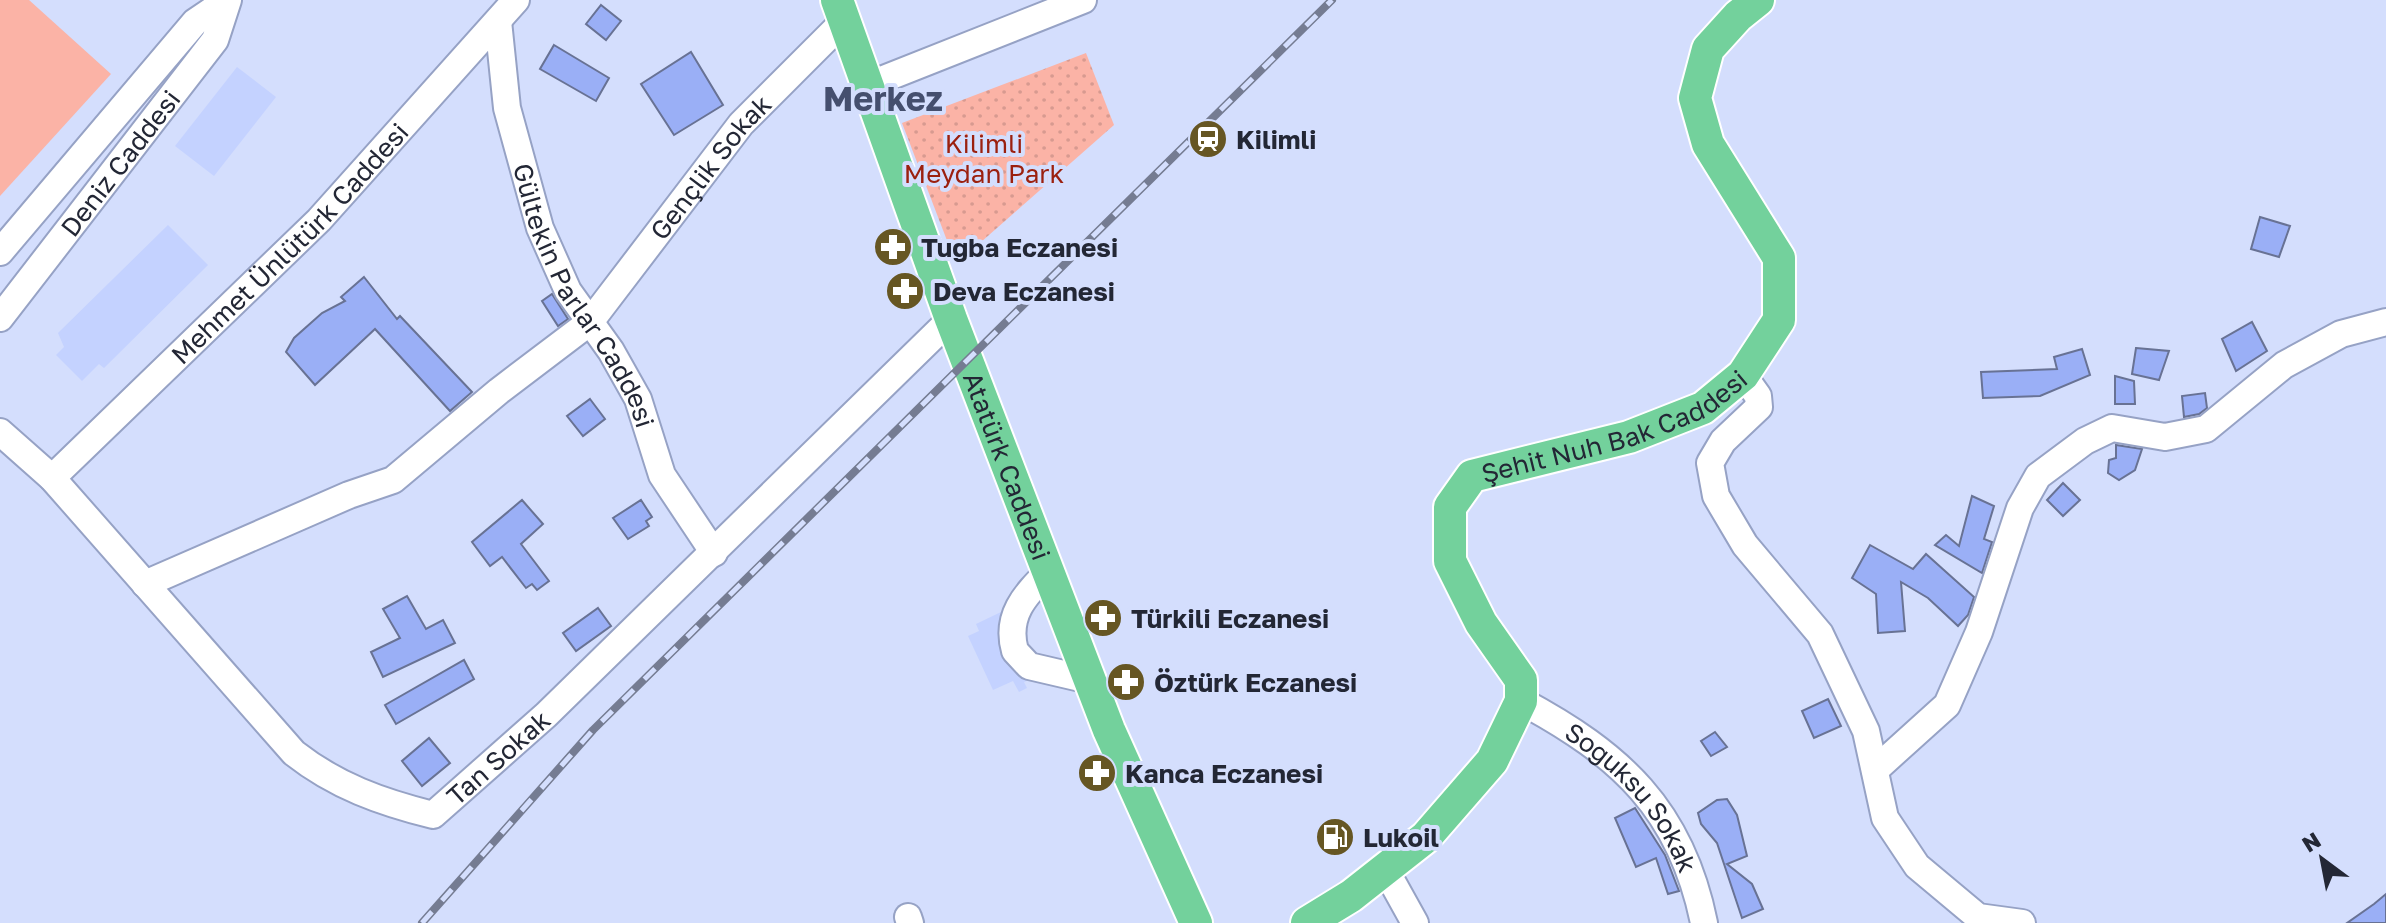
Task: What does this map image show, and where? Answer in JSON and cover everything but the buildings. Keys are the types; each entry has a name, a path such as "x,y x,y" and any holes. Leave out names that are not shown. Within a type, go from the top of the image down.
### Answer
{"main road":[{"name":"Şehit Nuh Bak Caddesi","path":"1521,701 1521,680 1481,623 1450,561 1450,507 1472,476 1629,437 1703,408 1743,375 1779,320 1779,258 1708,144 1695,98 1708,49 1738,16 1758,0"},
{"name":"Atatürk Caddesi","path":"840,10 951,319 1089,680 1196,923"},
{"path":"1307,923 1426,837 1492,761 1521,701"}],"street":[{"name":"Mehmet Ünlütürk Caddesi","path":"52,478 319,220 516,0"},
{"path":"866,86 1083,0"},
{"path":"0,252 195,22 227,1"},
{"name":"Deniz Caddesi","path":"0,318 215,40 227,1"},
{"name":"Gençlik Sokak","path":"145,584 349,495 393,480 499,391 590,322 741,124 840,10"},
{"name":"Gültekin Parlar Caddesi","path":"498,21 507,108 540,228 568,291 638,399 662,475 714,553"},
{"name":"Tan Sokak","path":"0,432 52,478 294,753 322,775 349,789 433,815 546,715 951,319"},
{"path":"1875,770 1947,705 1979,632 2020,508 2038,476 2085,441 2112,428 2165,437 2206,429 2284,365 2341,334 2386,322"},
{"path":"1743,375 1758,396 1759,407 1723,441 1710,463 1716,496 1745,545 1820,634 1866,731 1885,818 1917,866 1978,917 2022,923"},
{"path":"1048,572 1021,602 1014,617 1015,651 1029,666 1089,680"},
{"name":"Soğuksu Sokak","path":"1521,701 1602,750 1650,798 1684,855 1704,923"},
{"path":"1385,869 1415,923"}],"shaded area":[{"path":"237,67 276,97 214,176 175,146"},
{"path":"168,225 208,265 104,368 99,364 82,381 56,355 64,347 58,333"},
{"path":"1001,612 1036,677 1024,682 1027,688 1019,692 1013,681 993,690 968,636 979,631 976,624"}],"green space":[{"path":"0,0 29,0 111,74 0,196"},
{"name":"Kilimli Meydan Park","path":"1086,53 1114,125 956,264 902,123"}],"railway":[{"path":"422,923 593,730 1332,0"}],"place":[{"name":"Kilimli","path":"1208,139"},
{"name":"Tuğba Eczanesi","path":"893,247"},
{"name":"Deva Eczanesi","path":"905,291"},
{"name":"Türkili Eczanesi","path":"1103,618"},
{"name":"Öztürk Eczanesi","path":"1126,682"},
{"name":"Kanca Eczanesi","path":"1097,773"},
{"name":"Lukoil","path":"1335,837"}],"district":[{"name":"Merkez","path":"883,98"}]}
